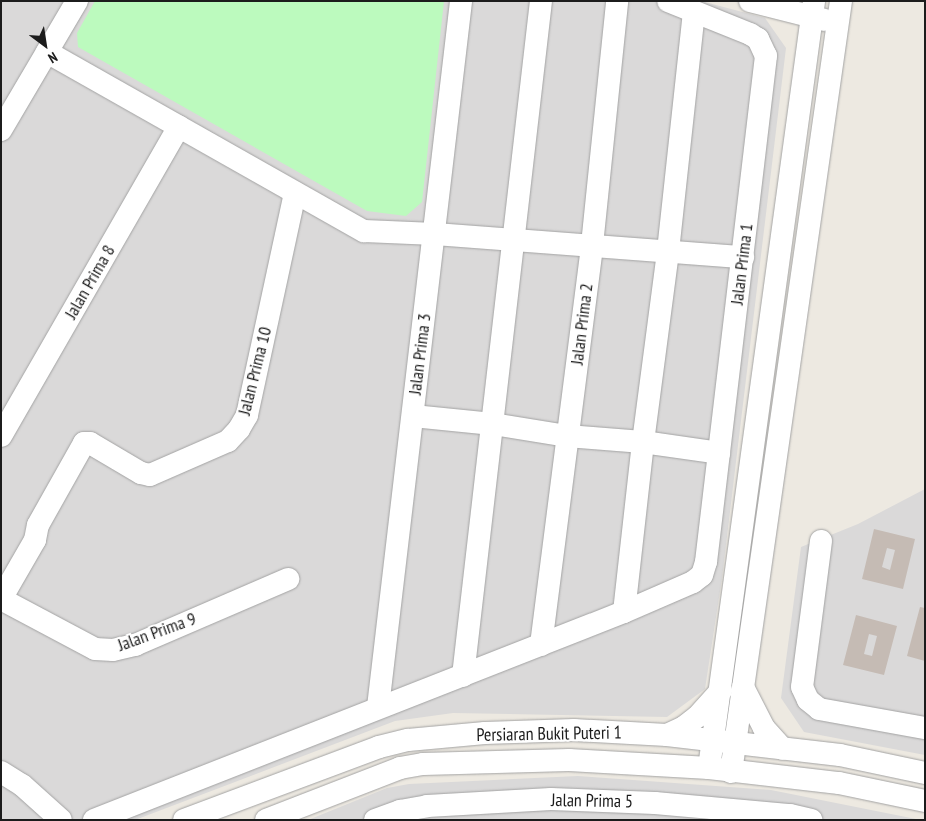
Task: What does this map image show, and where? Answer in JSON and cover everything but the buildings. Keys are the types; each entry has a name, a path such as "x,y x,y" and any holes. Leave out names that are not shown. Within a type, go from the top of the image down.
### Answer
{"street":[{"name":"Jalan Prima 3","path":"378,707 461,1"},
{"path":"463,676 541,1"},
{"name":"Jalan Prima 2","path":"541,645 592,245 617,1"},
{"name":"Jalan Prima 1","path":"624,612 693,582 702,575 706,562 766,56 758,39 668,1"},
{"path":"720,770 735,744 840,12 750,1"},
{"path":"1,130 47,52 68,4"},
{"path":"720,770 713,740 812,9"},
{"path":"94,820 624,612 643,442 668,251 694,13"},
{"path":"47,52 364,231 513,239 743,257"},
{"name":"Jalan Prima 8","path":"1,436 179,127"},
{"name":"Jalan Prima 10","path":"1,599 35,540 38,525 83,444 90,443 131,467 150,475 228,441 239,429 247,414 295,193"},
{"path":"413,416 493,424 568,436 643,442 719,453"},
{"path":"821,542 802,687 808,700 819,710 925,728"},
{"name":"Jalan Prima 9","path":"1,599 96,650 113,650 135,644 288,579"},
{"path":"744,687 764,728 784,749"},
{"path":"667,735 684,727 697,717 721,690"},
{"name":"Persiaran Bukit Puteri 1","path":"184,820 355,755 408,740 485,733 574,730 667,735 840,755 925,773"},
{"name":"Persiaran Bukit Puteri 1","path":"266,820 371,778 423,764 569,760 720,770 839,782 925,801"},
{"path":"1,772 22,785 61,820"},
{"name":"Jalan Prima 5","path":"375,820 401,815 426,806 488,811 663,812 810,820"}],"shaded area":[{"path":"1,1 701,1 765,18 786,48 722,578 705,689 667,717 453,713 395,721 135,820 1,820"},
{"path":"925,489 925,755 804,732 781,698 801,547 858,524"},
{"path":"578,776 771,790 921,820 308,820 387,788 409,784"}],"green space":[{"path":"95,1 444,1 422,202 406,216 367,211 78,47 77,33"}]}
